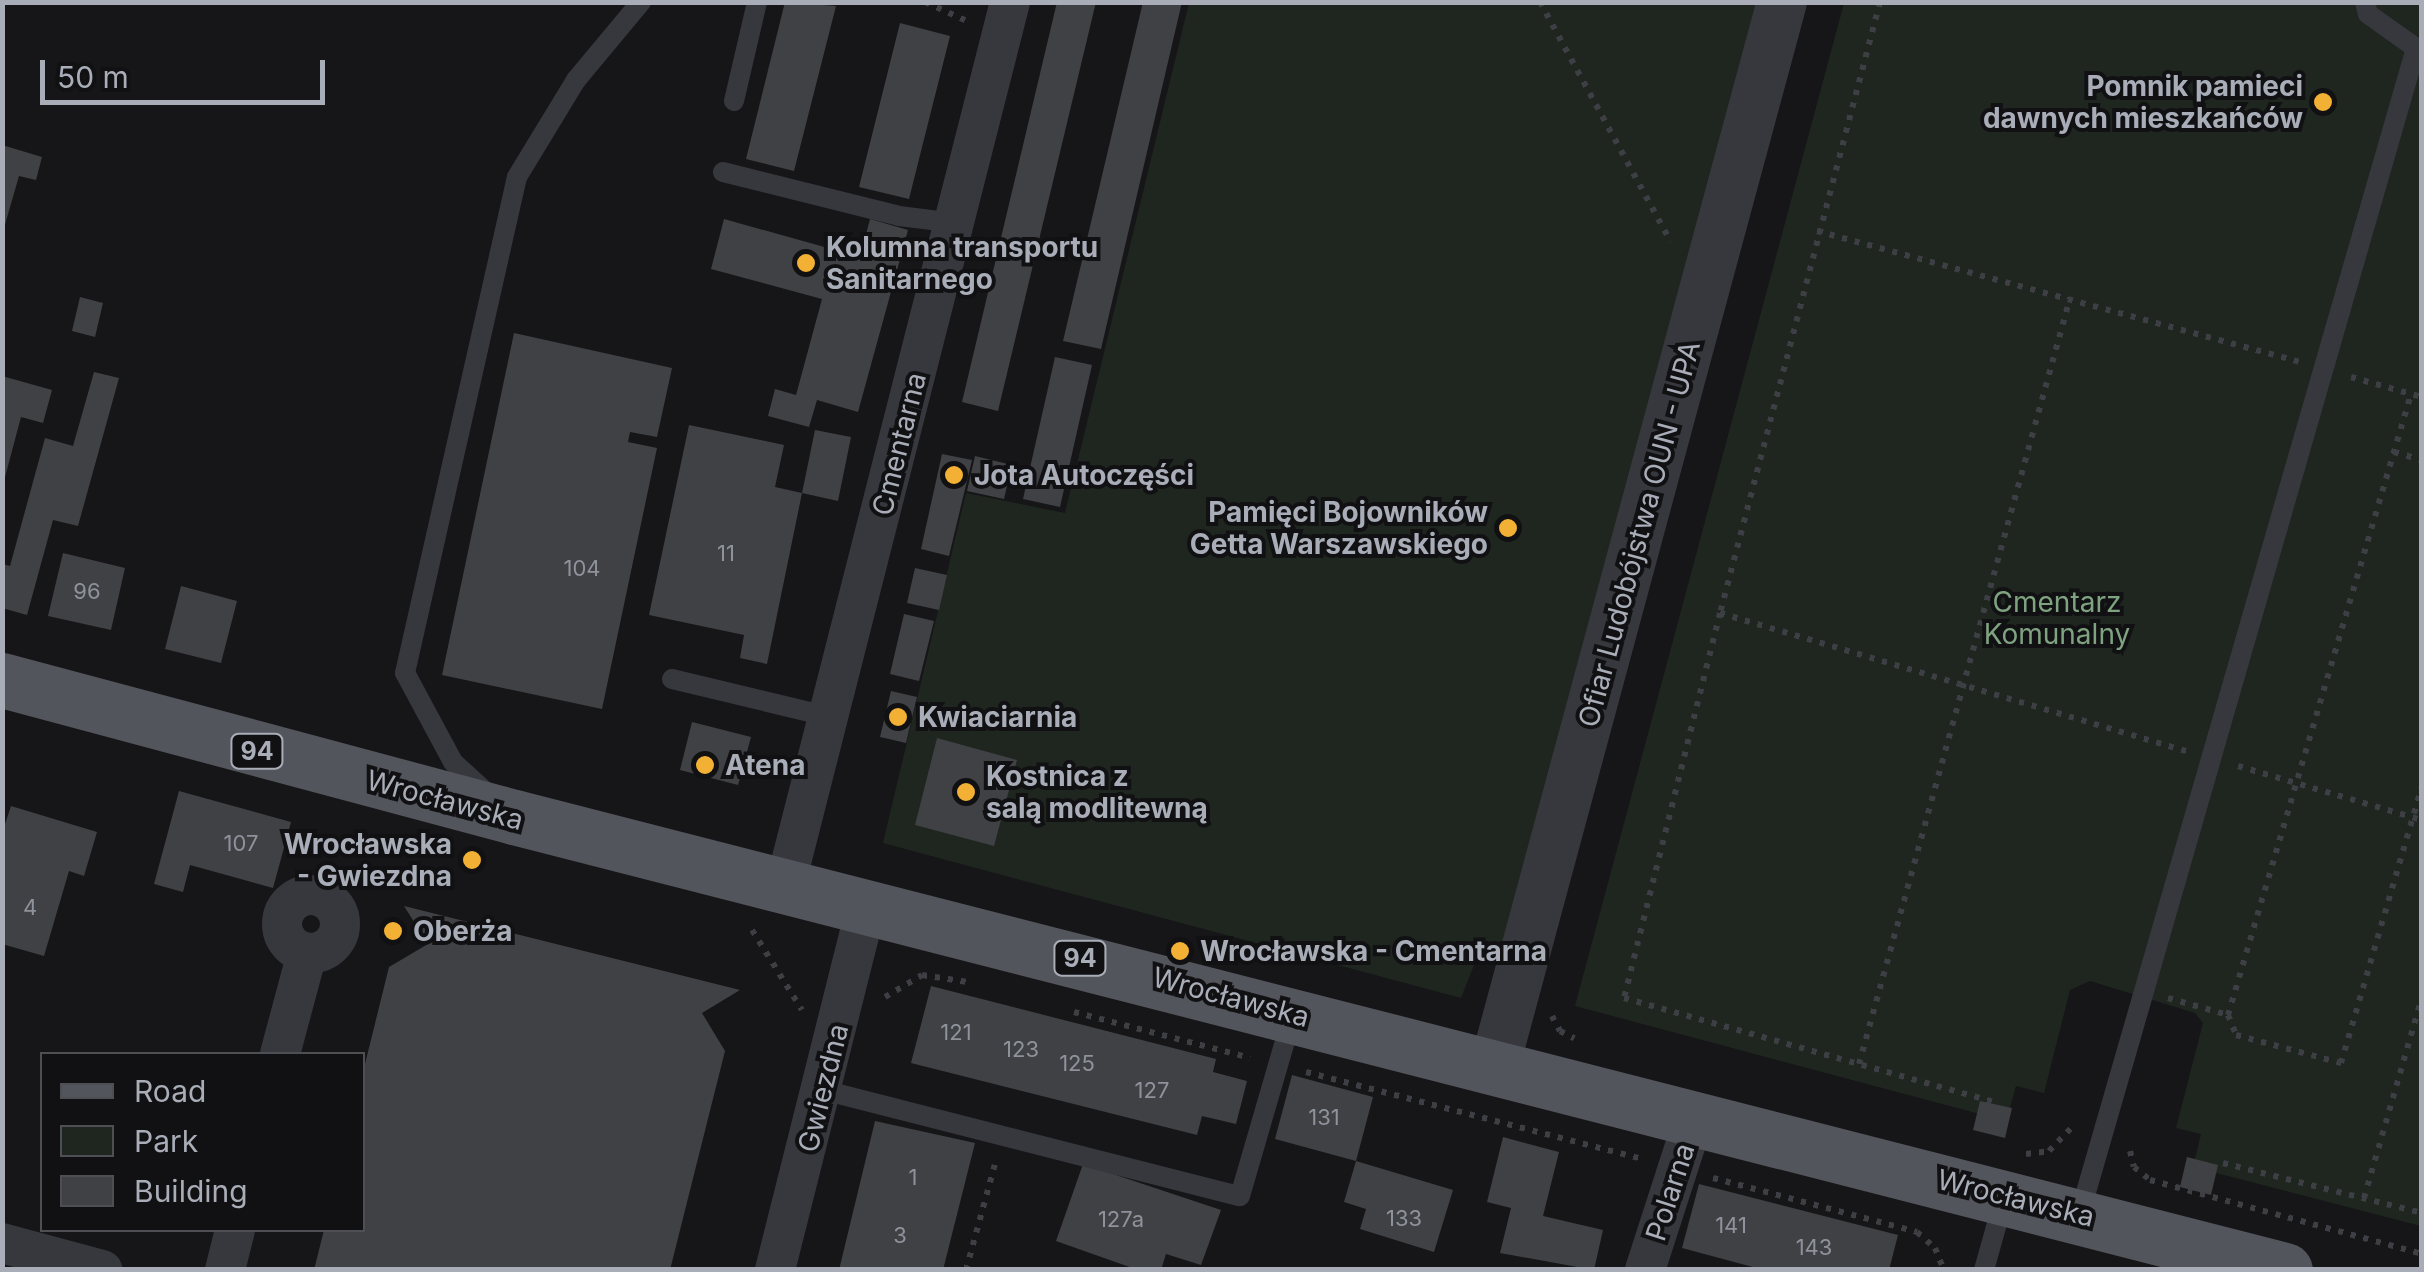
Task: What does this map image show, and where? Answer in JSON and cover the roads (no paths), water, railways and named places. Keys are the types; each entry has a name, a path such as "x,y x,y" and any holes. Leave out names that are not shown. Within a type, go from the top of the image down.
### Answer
{"main road":[{"name":"Wrocławska","path":"2,680 514,818 1695,1115 2008,1173 2080,1214 2285,1270"}],"street":[{"name":"Cmentarna","path":"785,886 1010,2"},
{"name":"Ofiar Ludobójstwa OUN - UPA","path":"1495,1064 1782,2"},
{"name":"Gwiezdna","path":"776,1270 867,905"},
{"path":"281,1052 306,953"},
{"name":"Polarna","path":"1645,1270 1695,1115"},
{"path":"225,1270 234,1232"},
{"path":"2,1244 102,1270"}],"lane":[{"path":"514,818 453,762 404,673 517,177 576,80 641,2"},
{"path":"734,101 757,2"},
{"path":"2080,1214 2419,48 2368,14 2365,2"},
{"path":"723,172 899,216 954,224"},
{"path":"672,680 830,718"},
{"path":"823,1090 1240,1196 1293,1013"},
{"path":"1984,1270 2008,1173"}],"place":[{"name":"Pomnik pamieci dawnych mieszkańców","path":"2323,102"},
{"name":"Kolumna transportu Sanitarnego","path":"806,263"},
{"name":"Jota Autoczęści","path":"954,475"},
{"name":"Pamięci Bojowników Getta Warszawskiego","path":"1508,528"},
{"name":"Kwiaciarnia","path":"898,717"},
{"name":"Atena","path":"705,765"},
{"name":"Kostnica z salą modlitewną","path":"966,792"},
{"name":"Wrocławska - Gwiezdna","path":"472,860"},
{"name":"Oberża","path":"393,931"},
{"name":"Wrocławska - Cmentarna","path":"1180,951"}],"park label":[{"name":"Cmentarz Komunalny","path":"2057,618"}]}
